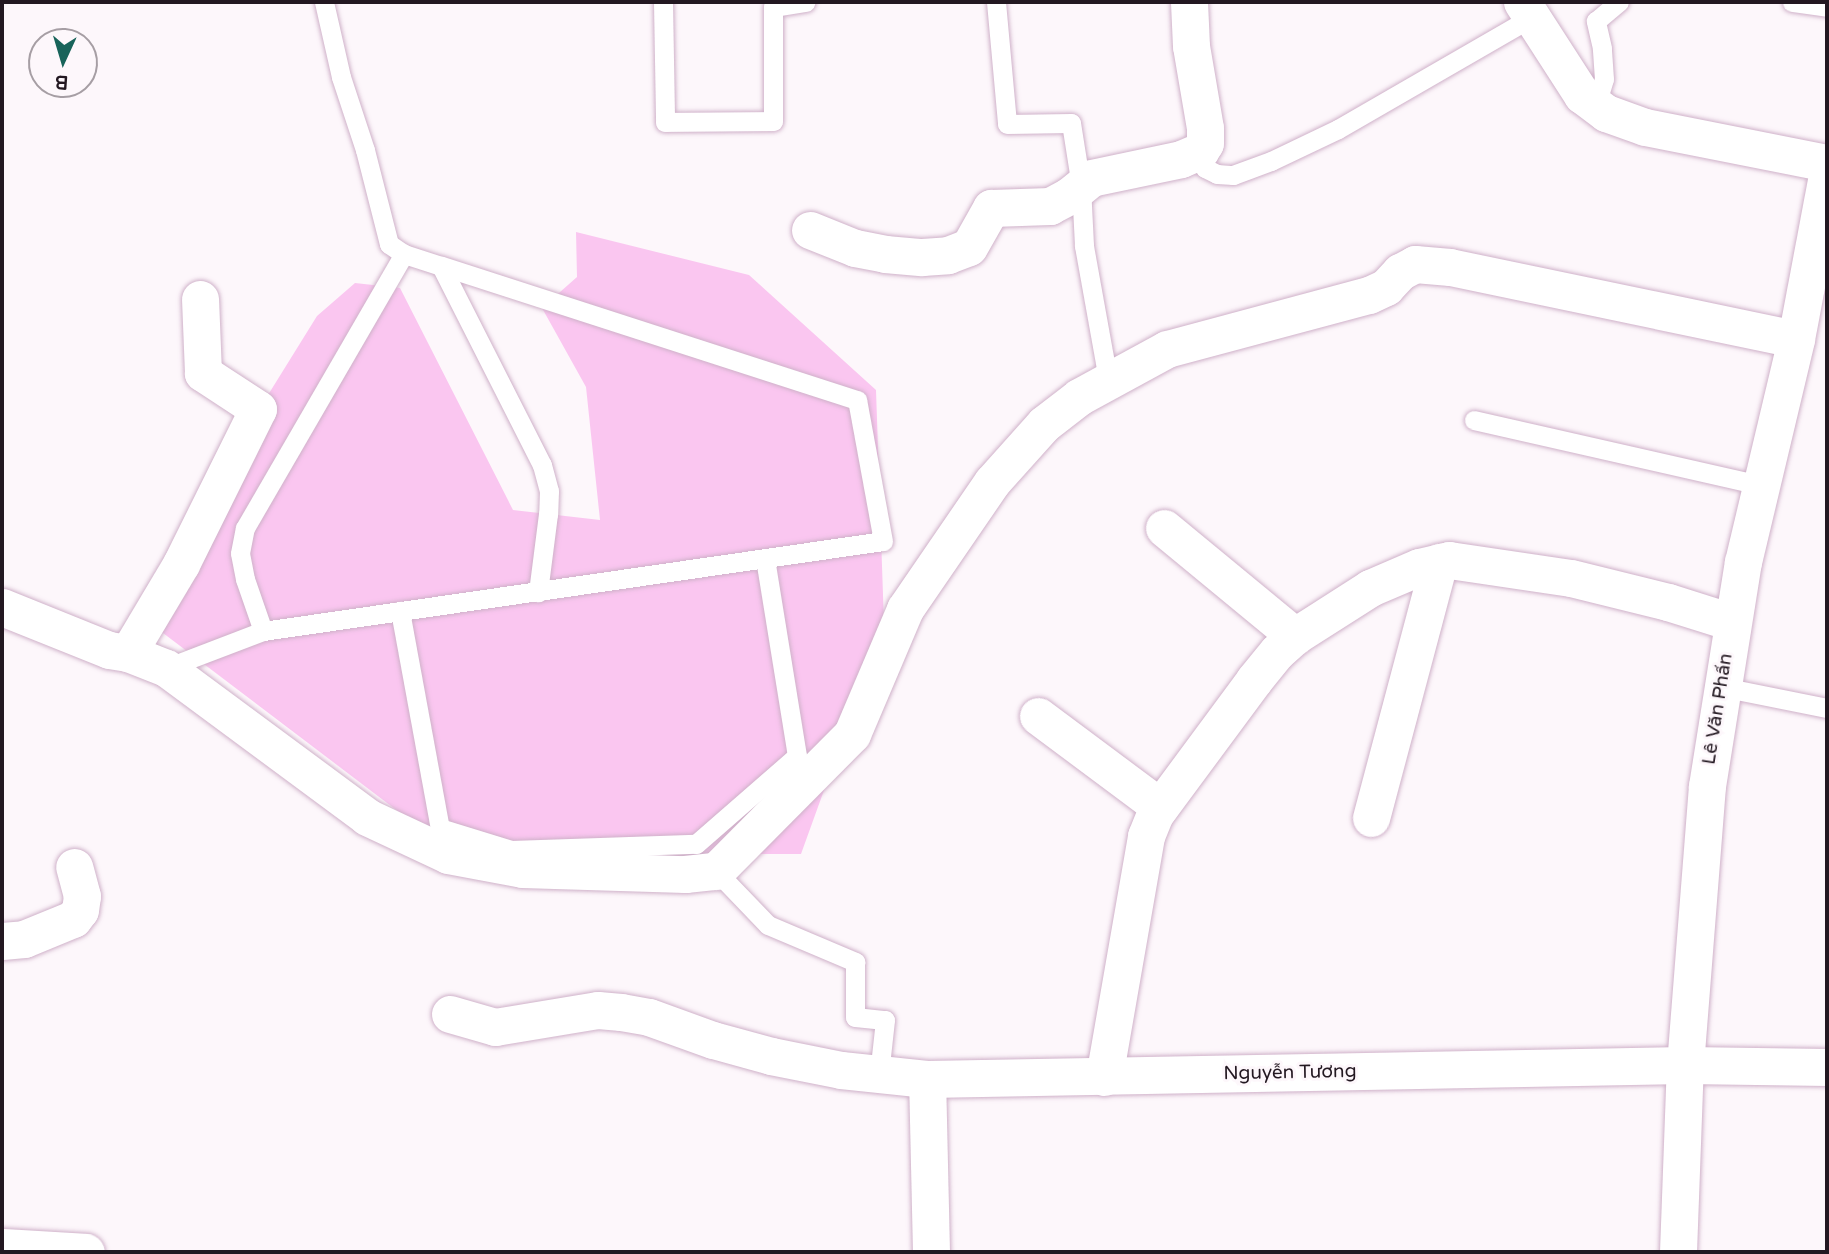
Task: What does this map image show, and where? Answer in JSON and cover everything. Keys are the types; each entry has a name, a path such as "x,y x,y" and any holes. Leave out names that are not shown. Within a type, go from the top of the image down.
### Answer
{"street":[{"path":"810,230 855,248 886,254 948,256 969,247 986,211 991,208 1050,206 1061,202 1091,178 1181,159 1196,152 1205,143 1205,128 1191,46 1189,2"},
{"path":"1527,10 1582,95 1606,113 1646,127 1827,178"},
{"name":"Lê Văn Phấn","path":"1678,1252 1685,1065 1707,786 1732,622 1796,338 1827,178"},
{"path":"2,607 109,650 128,653 166,668 367,817 448,855 522,869 685,874 716,871 852,734 905,610 992,482 1044,424 1108,380 1167,349 1369,295 1386,287 1400,272 1415,264 1450,267 1796,338"},
{"path":"128,653 181,564 258,409 203,373 200,299"},
{"path":"1164,528 1295,636"},
{"path":"1104,1076 1139,863 1146,836 1160,807 1254,680 1277,652 1295,636 1370,588 1419,567 1439,562 1472,562 1572,578 1668,602 1732,622"},
{"path":"1371,818 1439,562"},
{"path":"1038,716 1160,807"},
{"path":"2,941 24,939 73,919 80,910 82,895 74,867"},
{"name":"Nguyễn Tương","path":"450,1014 495,1027 598,1010 621,1012 649,1017 713,1040 771,1056 927,1079 1685,1065 1827,1067"},
{"path":"927,1079 932,1252"},
{"path":"2,1247 86,1252"}],"lane":[{"path":"166,668 263,631 883,541 857,400 404,254 389,244 384,234 365,150 341,77 324,2"},
{"path":"663,2 666,122 773,121 772,7 806,2"},
{"path":"996,2 1007,124 1071,123 1081,186 1084,246 1108,380"},
{"path":"1596,106 1604,79 1602,48 1596,21 1619,2"},
{"path":"1792,2 1827,8"},
{"path":"1196,152 1205,168 1217,174 1233,175 1271,161 1338,129 1527,10"},
{"path":"263,631 245,579 240,553 245,528 404,254"},
{"path":"442,266 542,465 549,491 538,592"},
{"path":"1474,420 1761,485"},
{"path":"400,611 440,828 511,850 696,844 797,756 765,559"},
{"path":"1722,687 1827,708"},
{"path":"716,871 768,925 855,962 855,1017 885,1020 879,1074"}],"shaded area":[{"path":"576,232 749,275 876,390 884,624 801,854 494,854 424,831 134,611 317,316 355,283 400,288 513,510 600,520 586,387 542,308 577,277"}]}
